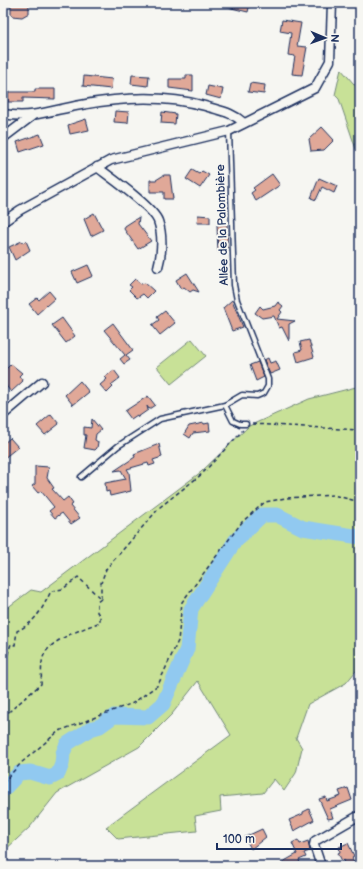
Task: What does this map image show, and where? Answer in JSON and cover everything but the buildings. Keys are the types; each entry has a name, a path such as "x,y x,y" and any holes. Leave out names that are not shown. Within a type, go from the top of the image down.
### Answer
{"street":[{"path":"3,222 20,210 111,160 229,130 315,88 330,60 332,3"},
{"path":"3,114 32,116 100,101 168,99 189,102 234,114 244,123"},
{"path":"3,138 32,116"},
{"path":"97,167 133,194 158,220 162,253 158,267"},
{"path":"3,415 42,382"},
{"path":"321,866 314,845 315,841 360,815"}],"lane":[{"name":"Allée de la Palombière","path":"82,477 118,446 160,419 225,405 242,395 257,396 264,393 268,386 268,379 237,300 234,286 229,130"},
{"path":"225,405 233,421 240,424 246,424"}],"path":[{"path":"3,717 42,684 42,661 45,653 56,642 100,622 100,616 97,612 97,602 101,599 102,583 106,569 160,507 202,474 241,434 246,424 360,430"},
{"path":"3,784 21,763 59,731 133,703 158,685 178,641 182,602 242,522 266,502 286,498 333,495 360,502"},
{"path":"3,668 11,644 15,646 18,631 28,626 41,611 52,591 63,589 78,577 101,599"}],"green space":[{"path":"341,69 360,91 360,161 339,99 335,95"},
{"path":"192,339 206,356 171,384 157,367"},
{"path":"360,386 360,666 346,683 308,704 296,738 302,748 296,773 284,791 274,779 263,793 220,797 221,811 195,816 197,831 118,839 106,827 231,735 198,681 172,714 139,747 57,793 30,827 3,852 3,611 31,590 41,592 201,472 249,426 309,399"}],"waterway":[{"path":"3,790 19,773 30,772 50,778 58,774 62,764 63,753 67,744 90,729 100,726 114,716 148,717 163,704 187,649 191,609 235,541 262,515 277,515 303,528 360,537"}]}
